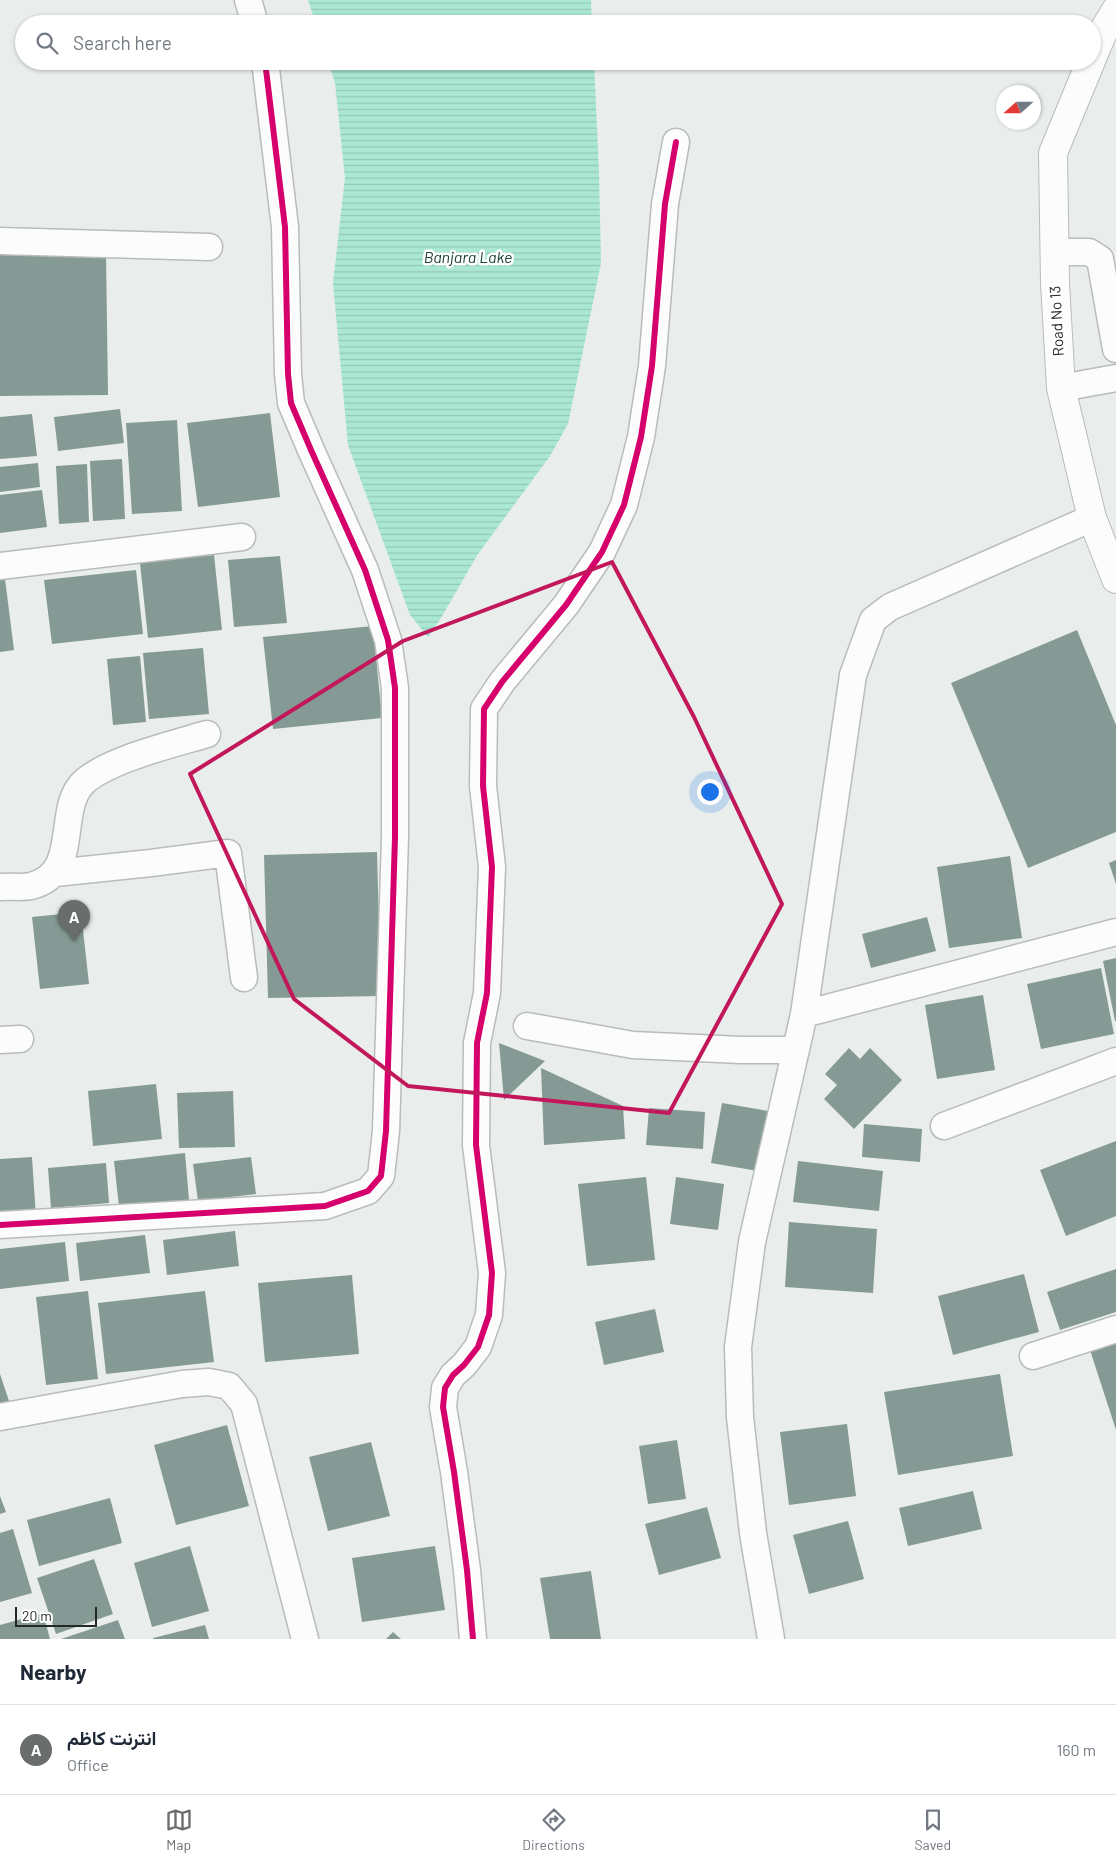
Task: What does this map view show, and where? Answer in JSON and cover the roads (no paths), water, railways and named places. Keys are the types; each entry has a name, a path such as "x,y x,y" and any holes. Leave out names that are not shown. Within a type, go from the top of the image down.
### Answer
{"street":[{"path":"248,0 252,15"},
{"name":"Road No 13","path":"1101,38 1116,10"},
{"path":"0,1225 326,1206 368,1191 381,1176 386,1132 395,837 395,688 388,640 365,570 310,450 291,403 288,374 285,227 266,70"},
{"name":"Road No 13","path":"1088,70 1054,153 1055,252 1061,388 1092,518 1116,579"},
{"path":"473,1639 454,1472 443,1407 445,1388 453,1375 464,1365 478,1347 489,1315 492,1274 476,1145 477,1043 487,993 492,868 483,786 484,709 502,682 566,605 602,552 624,505 641,437 652,366 665,204 676,142"},
{"path":"0,241 209,247"},
{"path":"1055,252 1090,252 1100,258 1116,349"},
{"path":"1061,388 1116,378"},
{"path":"771,1639 753,1533 740,1417 738,1347 752,1242 804,1014 853,675 873,620 890,607 1092,518"},
{"path":"0,566 242,537"},
{"path":"0,887 30,886 47,880 55,873 62,861 72,800 84,781 104,769 145,753 207,734"},
{"path":"55,873 228,853 244,978"},
{"path":"804,1014 1116,932"},
{"path":"527,1026 633,1045 741,1050 796,1050"},
{"path":"944,1126 1116,1062"},
{"path":"1034,1356 1116,1329"},
{"path":"0,1417 182,1384 209,1382 229,1386 244,1404 305,1639"}],"water":[{"path":"308,0 591,0 592,15 313,15"},
{"name":"Banjara Lake","path":"331,70 594,70 601,263 568,424 550,456 478,554 428,637 410,615 348,445 333,283 345,178 335,83"}],"place":[{"name":"انترنت كاظم","path":"74,941"}]}
